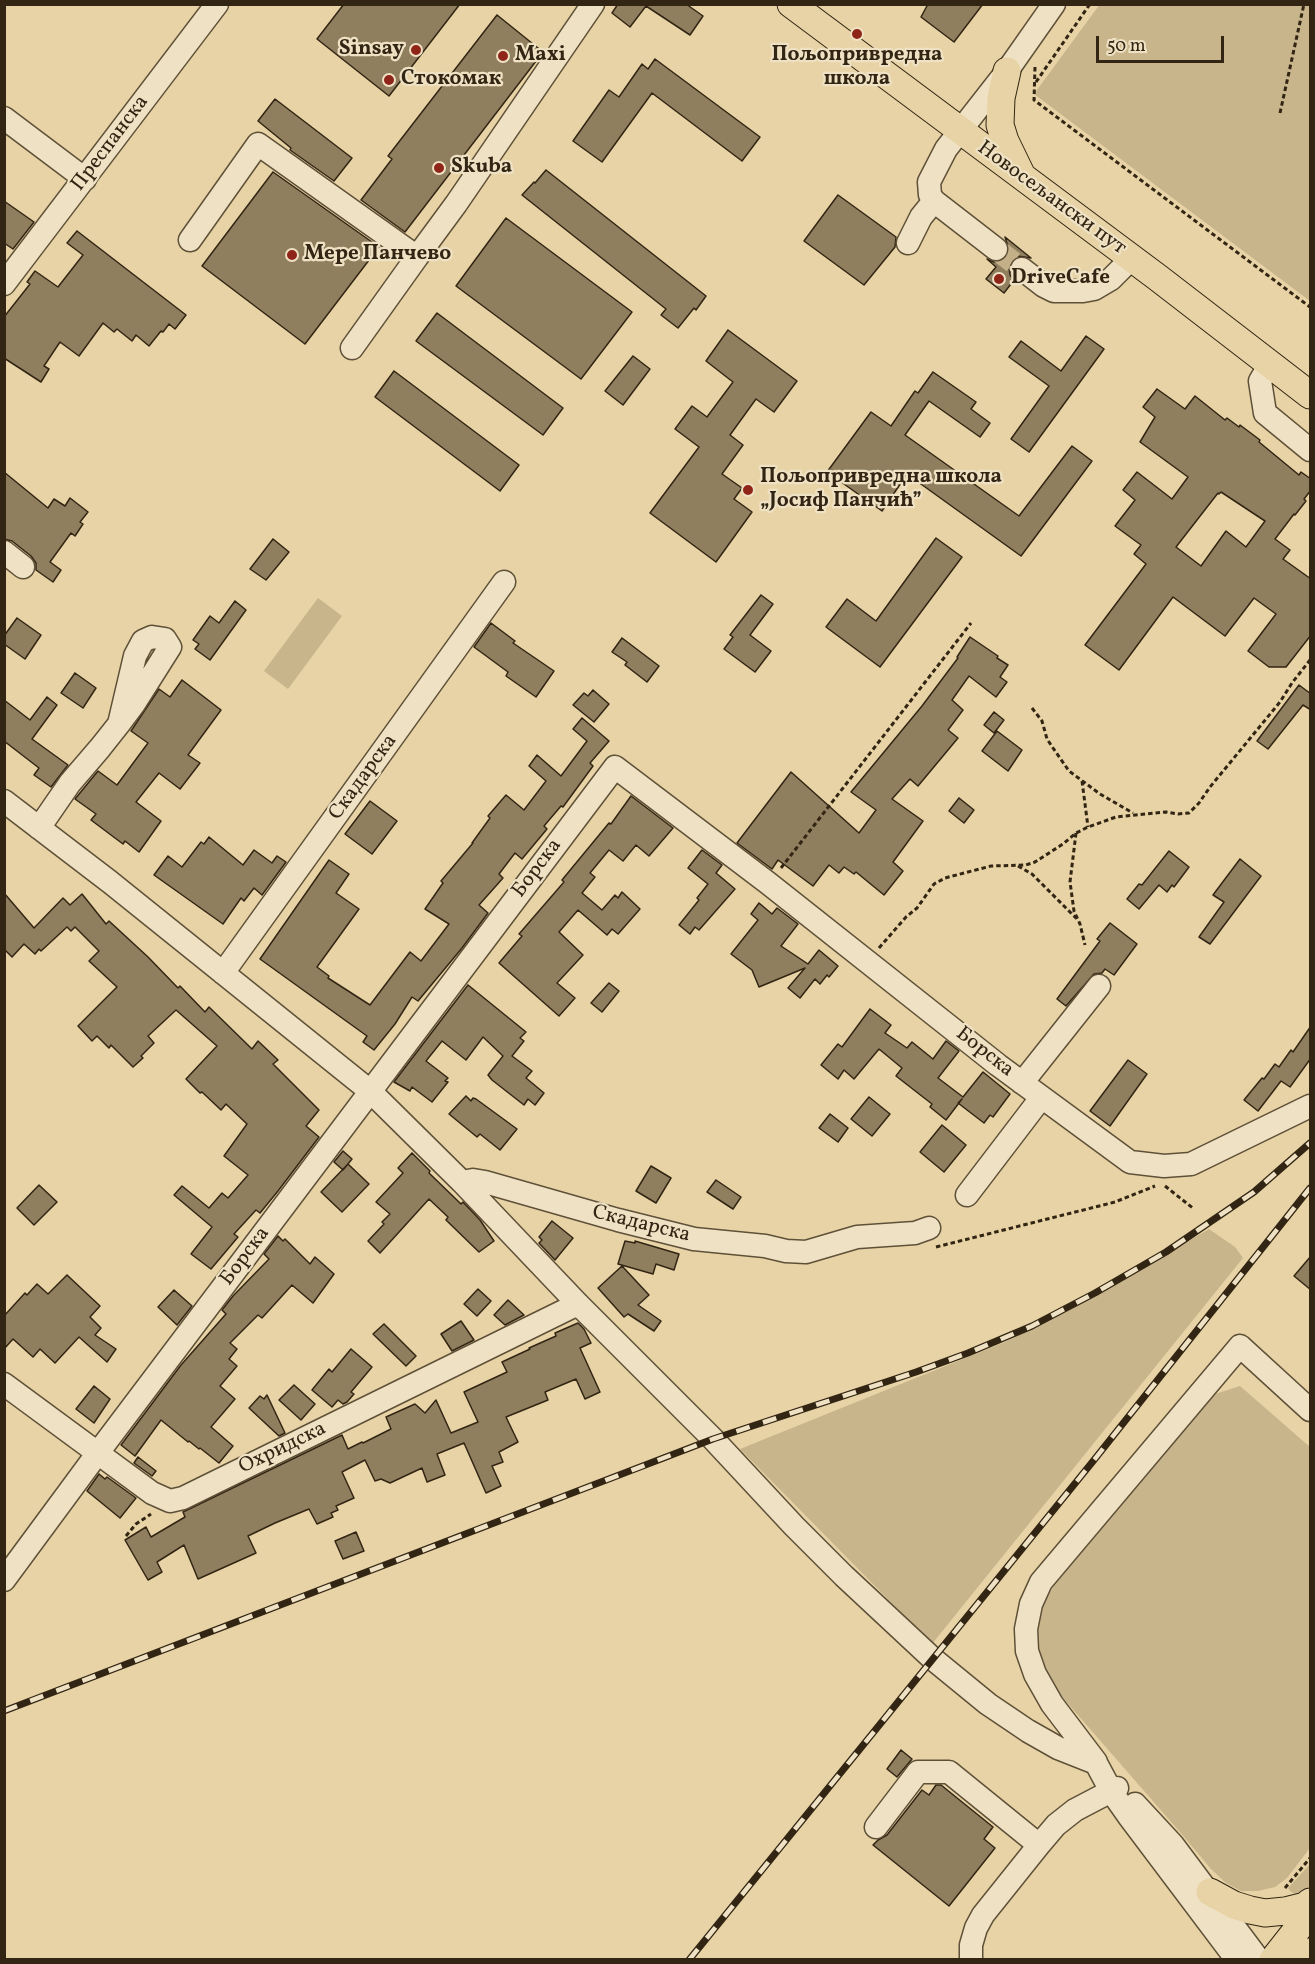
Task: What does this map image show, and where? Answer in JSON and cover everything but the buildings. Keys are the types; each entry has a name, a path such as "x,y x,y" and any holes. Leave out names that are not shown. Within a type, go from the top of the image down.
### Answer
{"main road":[{"name":"Новосељански пут","path":"791,4 1311,394"},
{"path":"1007,71 1000,104 1000,125 1023,178"},
{"path":"1210,1892 1234,1905 1265,1913 1285,1911 1305,1906 1311,1902"},
{"path":"1273,1959 1311,1913"},
{"path":"1305,1959 1311,1952"}],"street":[{"name":"Преспанска","path":"4,284 217,4"},
{"path":"352,348 456,204 593,4"},
{"path":"996,249 934,201 930,195 928,182 946,149 1027,45 1054,4"},
{"path":"4,118 86,178"},
{"path":"190,240 258,144 417,257"},
{"path":"908,243 921,217 934,201"},
{"path":"1022,269 1054,291 1083,291 1094,289 1111,279 1132,258"},
{"path":"1270,364 1260,381 1264,413 1311,450"},
{"path":"4,552 23,567"},
{"name":"Скадарска","path":"223,973 504,582"},
{"path":"39,828 70,783 119,724"},
{"name":"Борска","path":"4,1580 615,767 768,883 1041,1098 1130,1162 1164,1166 1191,1164 1311,1106"},
{"path":"4,801 370,1091 462,1182 578,1304 713,1438 844,1576 933,1659 988,1704 1028,1731 1058,1748 1096,1763"},
{"path":"1022,1083 1099,986"},
{"path":"967,1195 1041,1098"},
{"name":"Скадарска","path":"462,1182 473,1180 523,1191 566,1206 694,1239 755,1245 786,1251 806,1252 857,1237 915,1233 928,1239"},
{"name":"Охридска","path":"170,1502 183,1498 578,1304"},
{"path":"1237,1959 1130,1818 1096,1763 1052,1704 1035,1674 1027,1651 1026,1629 1030,1604 1041,1582 1239,1346 1311,1410"},
{"path":"4,1384 97,1454 152,1493 170,1502"},
{"path":"876,1827 918,1772 949,1772 1039,1845"},
{"path":"971,1959 971,1945 979,1922 1039,1845 1056,1825 1075,1810 1114,1790"},
{"path":"1114,1790 1138,1808 1173,1845 1259,1959"}],"path":[{"path":"1035,83 1090,4"},
{"path":"1280,113 1304,4"},
{"path":"1027,45 1036,50 1034,100 1311,308"},
{"path":"768,883 971,623"},
{"path":"865,960 868,961 872,957 939,881 991,866 1026,865 1035,862 1076,833 1116,817 1166,812 1189,813 1280,702 1311,660"},
{"path":"1032,708 1042,721 1047,739 1069,771 1100,794 1134,814"},
{"path":"1082,781 1088,827"},
{"path":"1076,833 1070,882 1074,911 1079,920 1085,945"},
{"path":"1016,865 1032,874 1079,920"},
{"path":"928,1239 1115,1202 1162,1184"},
{"path":"126,1536 136,1524 170,1502"},
{"path":"1282,1892 1311,1858"}],"shaded area":[{"path":"1100,4 1310,5 1310,301 1034,94"},
{"path":"318,598 342,616 288,689 264,671"},
{"path":"1209,1229 1235,1247 1243,1258 932,1644 740,1449 1005,1342 1068,1311"},
{"path":"1240,1386 1310,1447 1310,1848 1287,1878 1275,1887 1258,1891 1241,1891 1226,1883 1211,1869 1056,1690 1038,1664 1036,1616 1054,1586 1215,1394"},
{"path":"1310,1864 1310,1889 1299,1895 1291,1892 1288,1888"}],"tunnel":[{"path":"996,249 1022,269"}],"railway":[{"path":"4,1711 713,1439 916,1372 1032,1326 1166,1252 1254,1192 1310,1143"},
{"path":"689,1960 1094,1460 1310,1188"}],"place":[{"name":"Пољопривредна школа","path":"857,34"},
{"name":"Sinsay","path":"416,50"},
{"name":"Maxi","path":"503,56"},
{"name":"Стокомак","path":"389,80"},
{"name":"Skuba","path":"439,168"},
{"name":"Мере Панчево","path":"292,255"},
{"name":"DriveCafe","path":"999,279"},
{"name":"Пољопривредна школа „Јосиф Панчић”","path":"748,490"}]}
